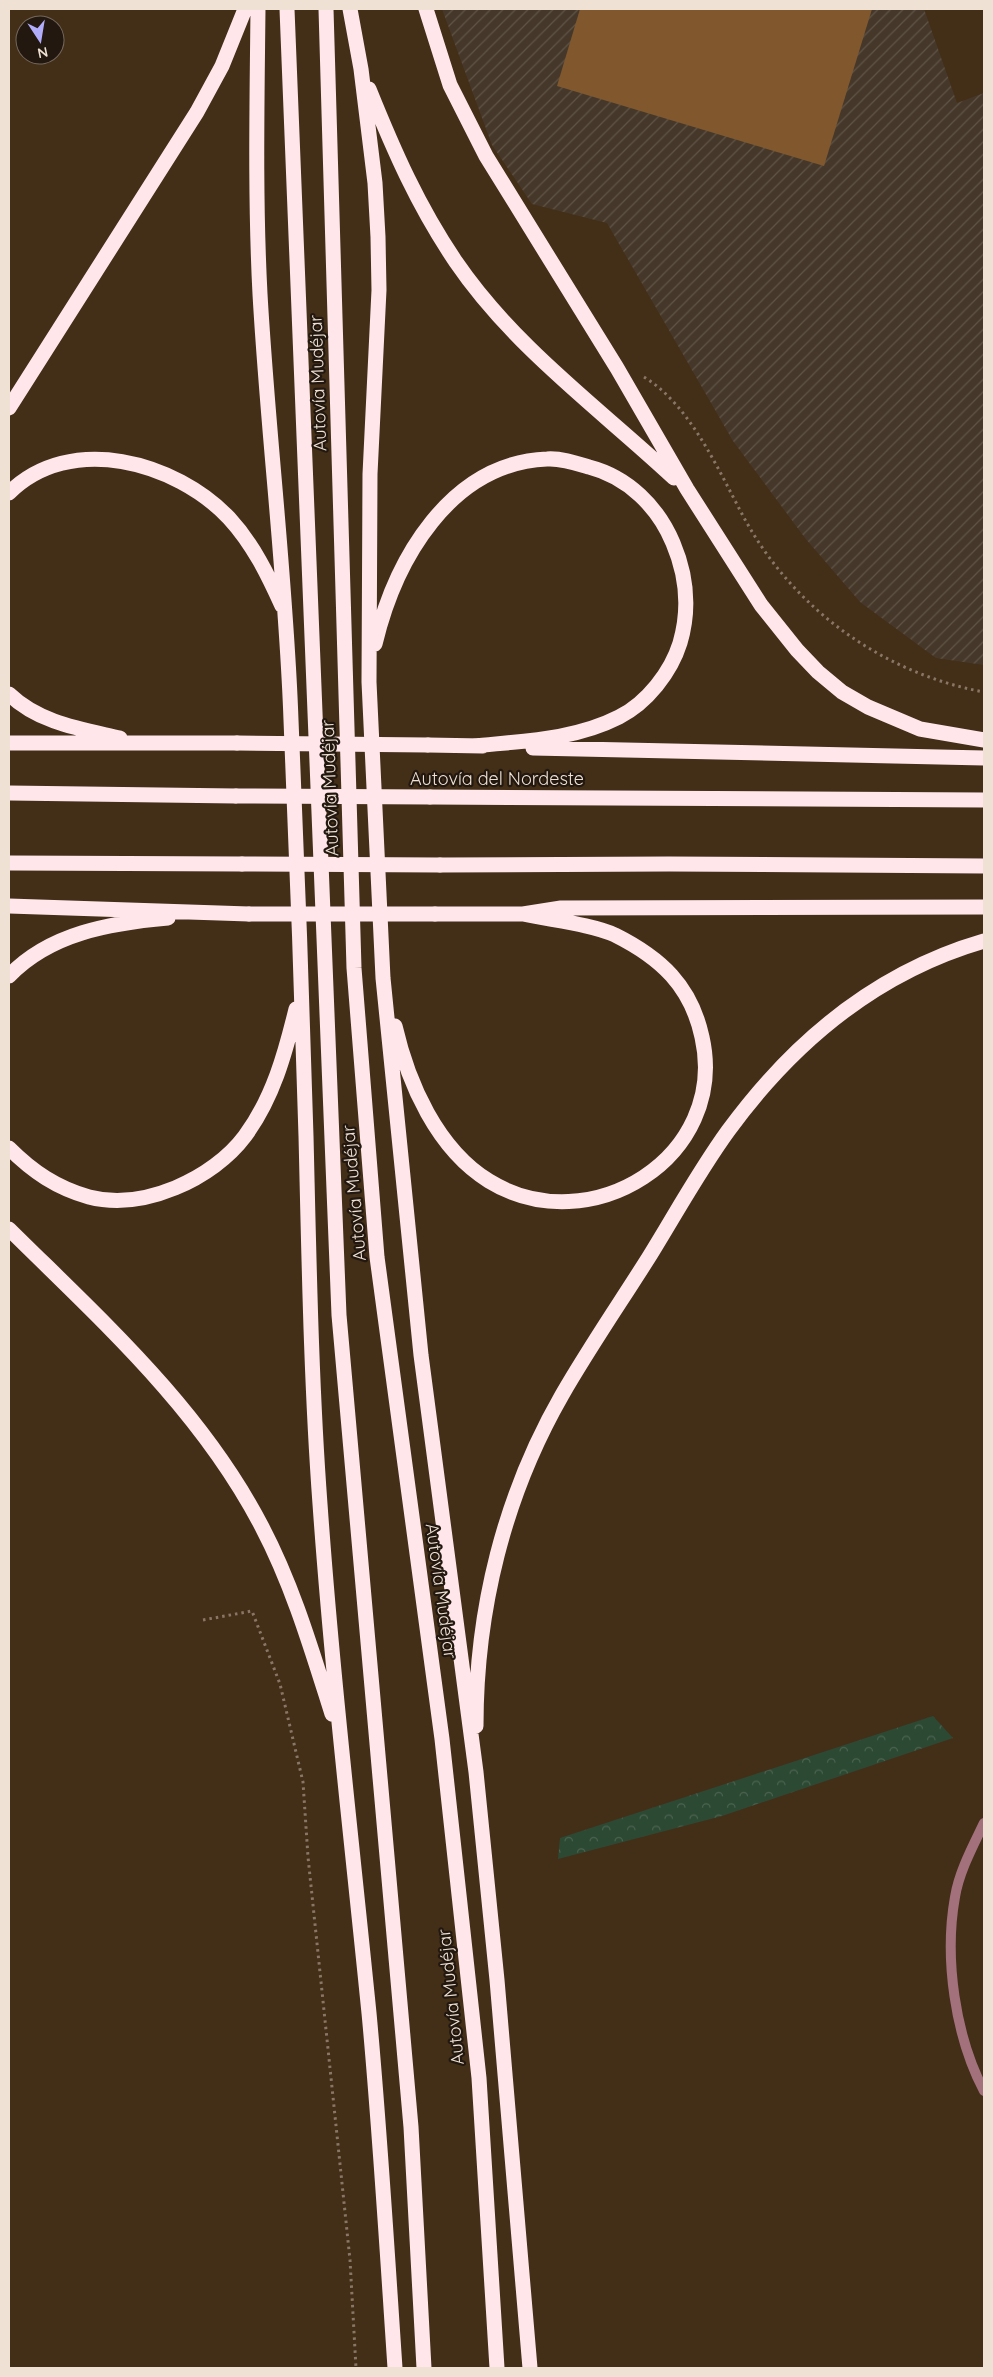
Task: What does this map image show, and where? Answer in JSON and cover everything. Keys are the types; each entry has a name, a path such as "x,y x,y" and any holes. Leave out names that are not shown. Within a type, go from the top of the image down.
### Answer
{"highway":[{"path":"9,408 197,112 222,66 245,9"},
{"path":"258,9 257,144 260,290 286,615 295,856 300,933 300,992 316,1429 340,1738 370,2027 396,2368"},
{"name":"Autovía Mudéjar","path":"287,9 339,1315 411,2127 424,2368"},
{"name":"Autovía Mudéjar","path":"326,9 354,968 377,1257 442,1738 479,2078 497,2368"},
{"path":"350,9 361,69 375,183 379,290 370,483 369,682 383,978 421,1355 476,1772 497,1980 530,2368"},
{"path":"426,9 442,62 466,118 486,156 617,368 686,490 761,605 797,650 818,672 842,692 868,707 920,729 984,740"},
{"path":"361,69 407,181 457,264 489,303 536,353 686,490"},
{"path":"9,493 32,477 53,467 80,460 103,458 127,462 183,483 208,499 239,531 266,570 286,615"},
{"path":"369,682 381,618 390,592 415,546 452,498 472,483 496,471 519,463 548,458 599,469 618,478 636,491 655,510 668,529 680,557 685,576 687,604 685,626 677,652 661,679 642,702 621,717 591,730 564,736 474,746"},
{"path":"9,694 38,716 70,727 151,744"},
{"path":"9,743 428,745 984,758"},
{"name":"Autovía del Nordeste","path":"9,793 984,800"},
{"path":"9,863 984,866"},
{"path":"9,906 220,914 523,914 561,908 984,908"},
{"path":"9,976 22,962 42,950 87,931 119,924 220,914"},
{"path":"383,978 397,1037 421,1100 439,1132 473,1168 489,1181 525,1196 547,1200 572,1201 612,1194 638,1182 658,1168 675,1151 690,1129 699,1106 705,1080 706,1052 694,1006 682,987 669,972 634,946 613,934 523,914"},
{"path":"476,1772 476,1680 488,1590 502,1534 525,1474 561,1396 727,1133 763,1086 799,1047 834,1017 891,979 928,960 984,941"},
{"path":"9,1148 36,1173 52,1183 92,1198 122,1199 155,1195 181,1186 201,1175 244,1137 262,1109 284,1058 300,992"},
{"path":"9,1229 126,1344 168,1390 206,1439 241,1491 262,1527 283,1573 312,1649 340,1738"}],"street":[{"path":"984,1823 955,1896 949,1948 953,1992 976,2076 984,2091"}],"path":[{"path":"617,368 646,378 676,407 714,457 753,533 802,596 826,618 856,641 891,662 926,676 984,692"},
{"path":"203,1620 252,1611 280,1684 304,1782 308,1857 350,2260 356,2368"}],"shaded area":[{"path":"442,9 924,9 957,103 984,93 984,665 936,658 860,602 805,538 733,441 607,223 532,204 492,145"}],"green space":[{"path":"933,1716 953,1738 722,1816 558,1859 560,1838"}],"building":[{"path":"580,9 872,9 824,166 557,86"}]}
